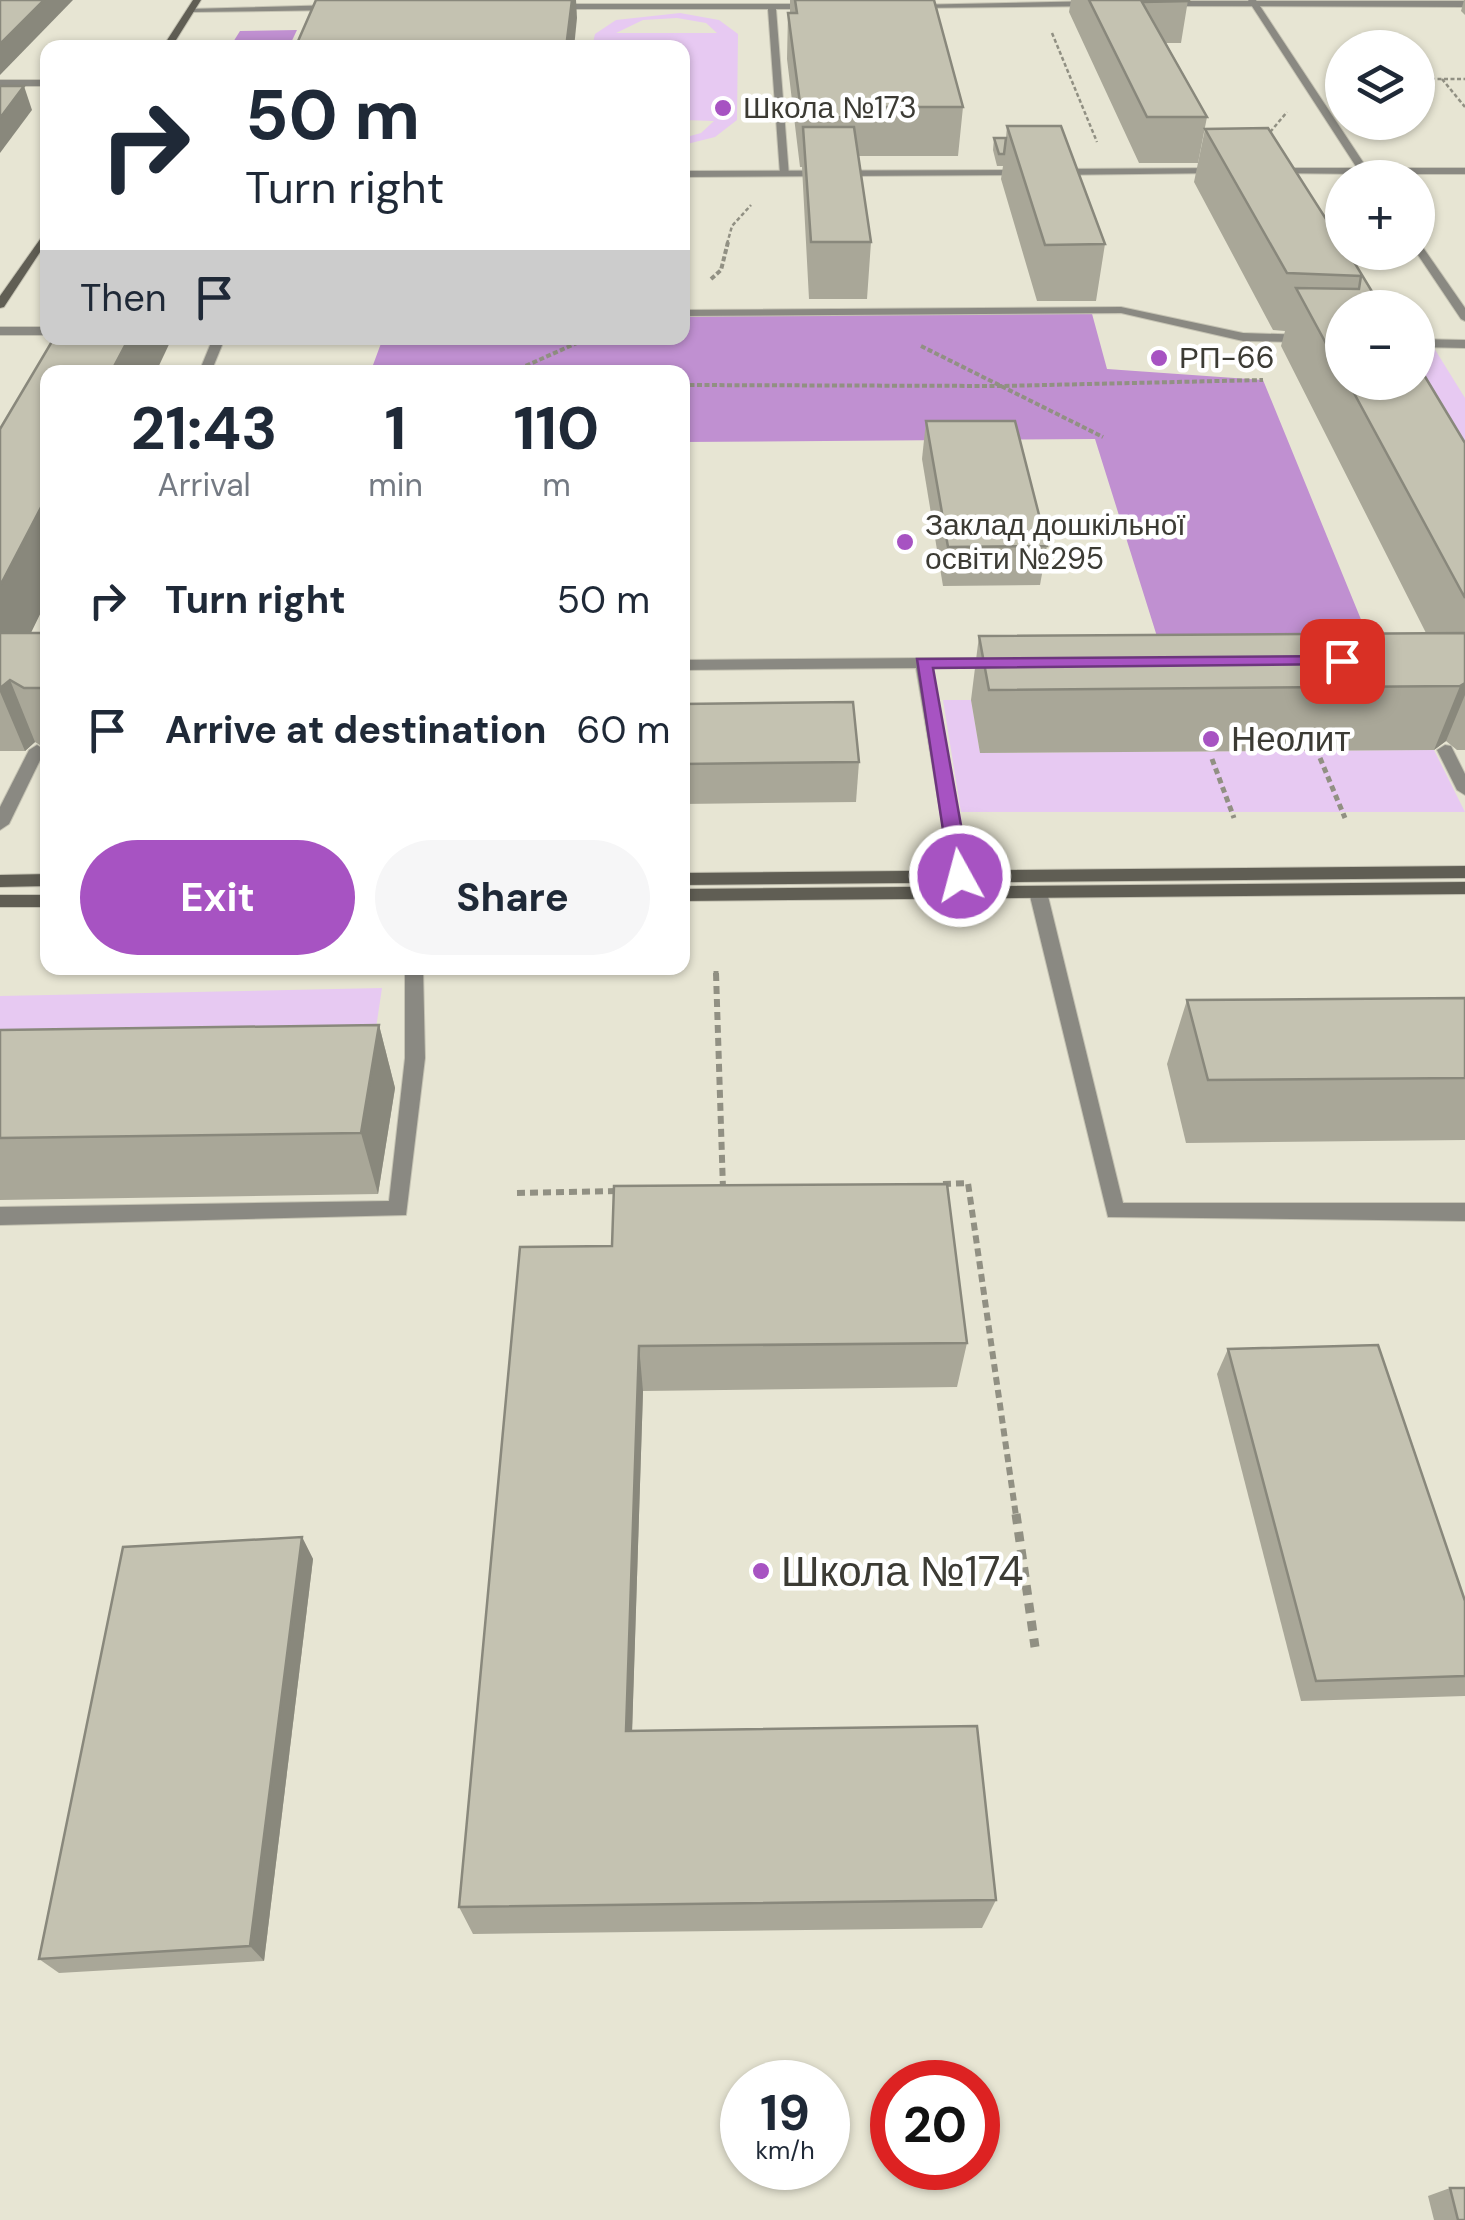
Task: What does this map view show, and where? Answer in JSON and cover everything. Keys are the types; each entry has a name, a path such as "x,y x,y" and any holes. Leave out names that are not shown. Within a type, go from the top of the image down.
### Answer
{"street":[{"path":"1253,2 1357,160"},
{"path":"171,40 194,4 343,8"},
{"path":"905,5 1114,4"},
{"path":"1152,4 1465,4"},
{"path":"772,6 791,174"},
{"path":"542,8 833,6"},
{"path":"0,83 40,83"},
{"path":"690,174 1238,171"},
{"path":"1256,171 1325,173"},
{"path":"1435,172 1465,171"},
{"path":"0,305 40,244"},
{"path":"1433,270 1465,317"},
{"path":"690,313 1121,310 1242,336 1325,339"},
{"path":"0,331 40,331"},
{"path":"1435,343 1465,344"},
{"path":"690,664 1016,662"},
{"path":"923,663 960,876"},
{"path":"0,824 37,750"},
{"path":"1445,750 1465,790"},
{"path":"690,878 1465,872"},
{"path":"0,880 40,880"},
{"path":"690,895 1465,888"},
{"path":"1038,892 1115,1211 1465,1212"},
{"path":"0,901 40,900"},
{"path":"0,1216 399,1209 415,1058 414,975"}],"path":[{"path":"1041,4 1108,172"},
{"path":"1435,79 1465,79"},
{"path":"1442,79 1465,107"},
{"path":"709,282 721,270 732,226 765,190 791,174"},
{"path":"916,344 1104,437"},
{"path":"528,365 572,345"},
{"path":"690,385 1002,386 1263,380"},
{"path":"1320,758 1345,818"},
{"path":"1212,759 1234,818"},
{"path":"716,971 723,1190"},
{"path":"930,1184 968,1184 1035,1647"},
{"path":"704,1190 742,1189"},
{"path":"517,1193 629,1191"}],"shaded area":[{"path":"680,13 719,20 738,34 737,120 715,137 690,143 690,136 701,133 714,121 690,120 690,40 594,40 595,34 616,20","holes":["677,18 706,23 717,33 616,33 643,20"]},
{"path":"297,30 292,40 234,40 240,31"},
{"path":"1091,310 1107,369 1263,380 1378,661 1165,662 1095,439 690,442 690,365 373,365 380,345 690,345 690,312"},
{"path":"1435,350 1465,398 1465,544 1423,400 1435,400"},
{"path":"943,700 971,700 980,753 1434,750 1465,812 961,812"},
{"path":"382,988 370,1068 0,1076 0,996"}],"building":[{"path":"0,0 44,0 0,44"},
{"path":"316,0 572,0 567,40 298,40"},
{"path":"795,0 934,0 963,107 850,107 852,117 802,118 788,13 797,13"},
{"path":"1089,0 1188,0 1142,2 1207,117 1147,117"},
{"path":"0,86 24,86 0,118"},
{"path":"1007,126 1061,126 1105,244 1045,245"},
{"path":"803,127 854,127 871,242 811,242"},
{"path":"1268,128 1325,217 1325,270 1359,270 1371,290 1325,290 1325,342 1296,288 1359,289 1361,276 1287,273 1205,129"},
{"path":"994,138 1006,138 1004,154 999,154"},
{"path":"50,345 125,345 115,365 40,365 40,509 0,586 0,429"},
{"path":"1435,393 1465,443 1465,598 1358,400 1435,400"},
{"path":"926,421 1015,421 1047,546 948,547"},
{"path":"0,633 40,633 40,688 24,688 10,680 0,688"},
{"path":"1465,633 1465,683 1460,686 989,690 979,636"},
{"path":"853,702 859,762 690,764 690,704"},
{"path":"1465,998 1465,1078 1208,1080 1187,1000"},
{"path":"379,1025 361,1133 0,1138 0,1030"},
{"path":"947,1184 967,1343 639,1346 626,1731 977,1726 996,1900 459,1907 520,1247 612,1246 614,1186"},
{"path":"1378,1345 1465,1601 1465,1676 1316,1681 1228,1349"},
{"path":"302,1537 250,1946 39,1959 123,1547"},
{"path":"1450,2188 1465,2188 1465,2220 1458,2220"}],"place":[{"name":"Школа №173","path":"723,108"},
{"name":"РП-66","path":"1159,358"},
{"name":"Заклад дошкільної освіти №295","path":"905,542"},
{"name":"Неолит","path":"1211,739"},
{"name":"Школа №174","path":"761,1571"}],"route":[{"path":"960,876 923,663 1342,661"}]}
